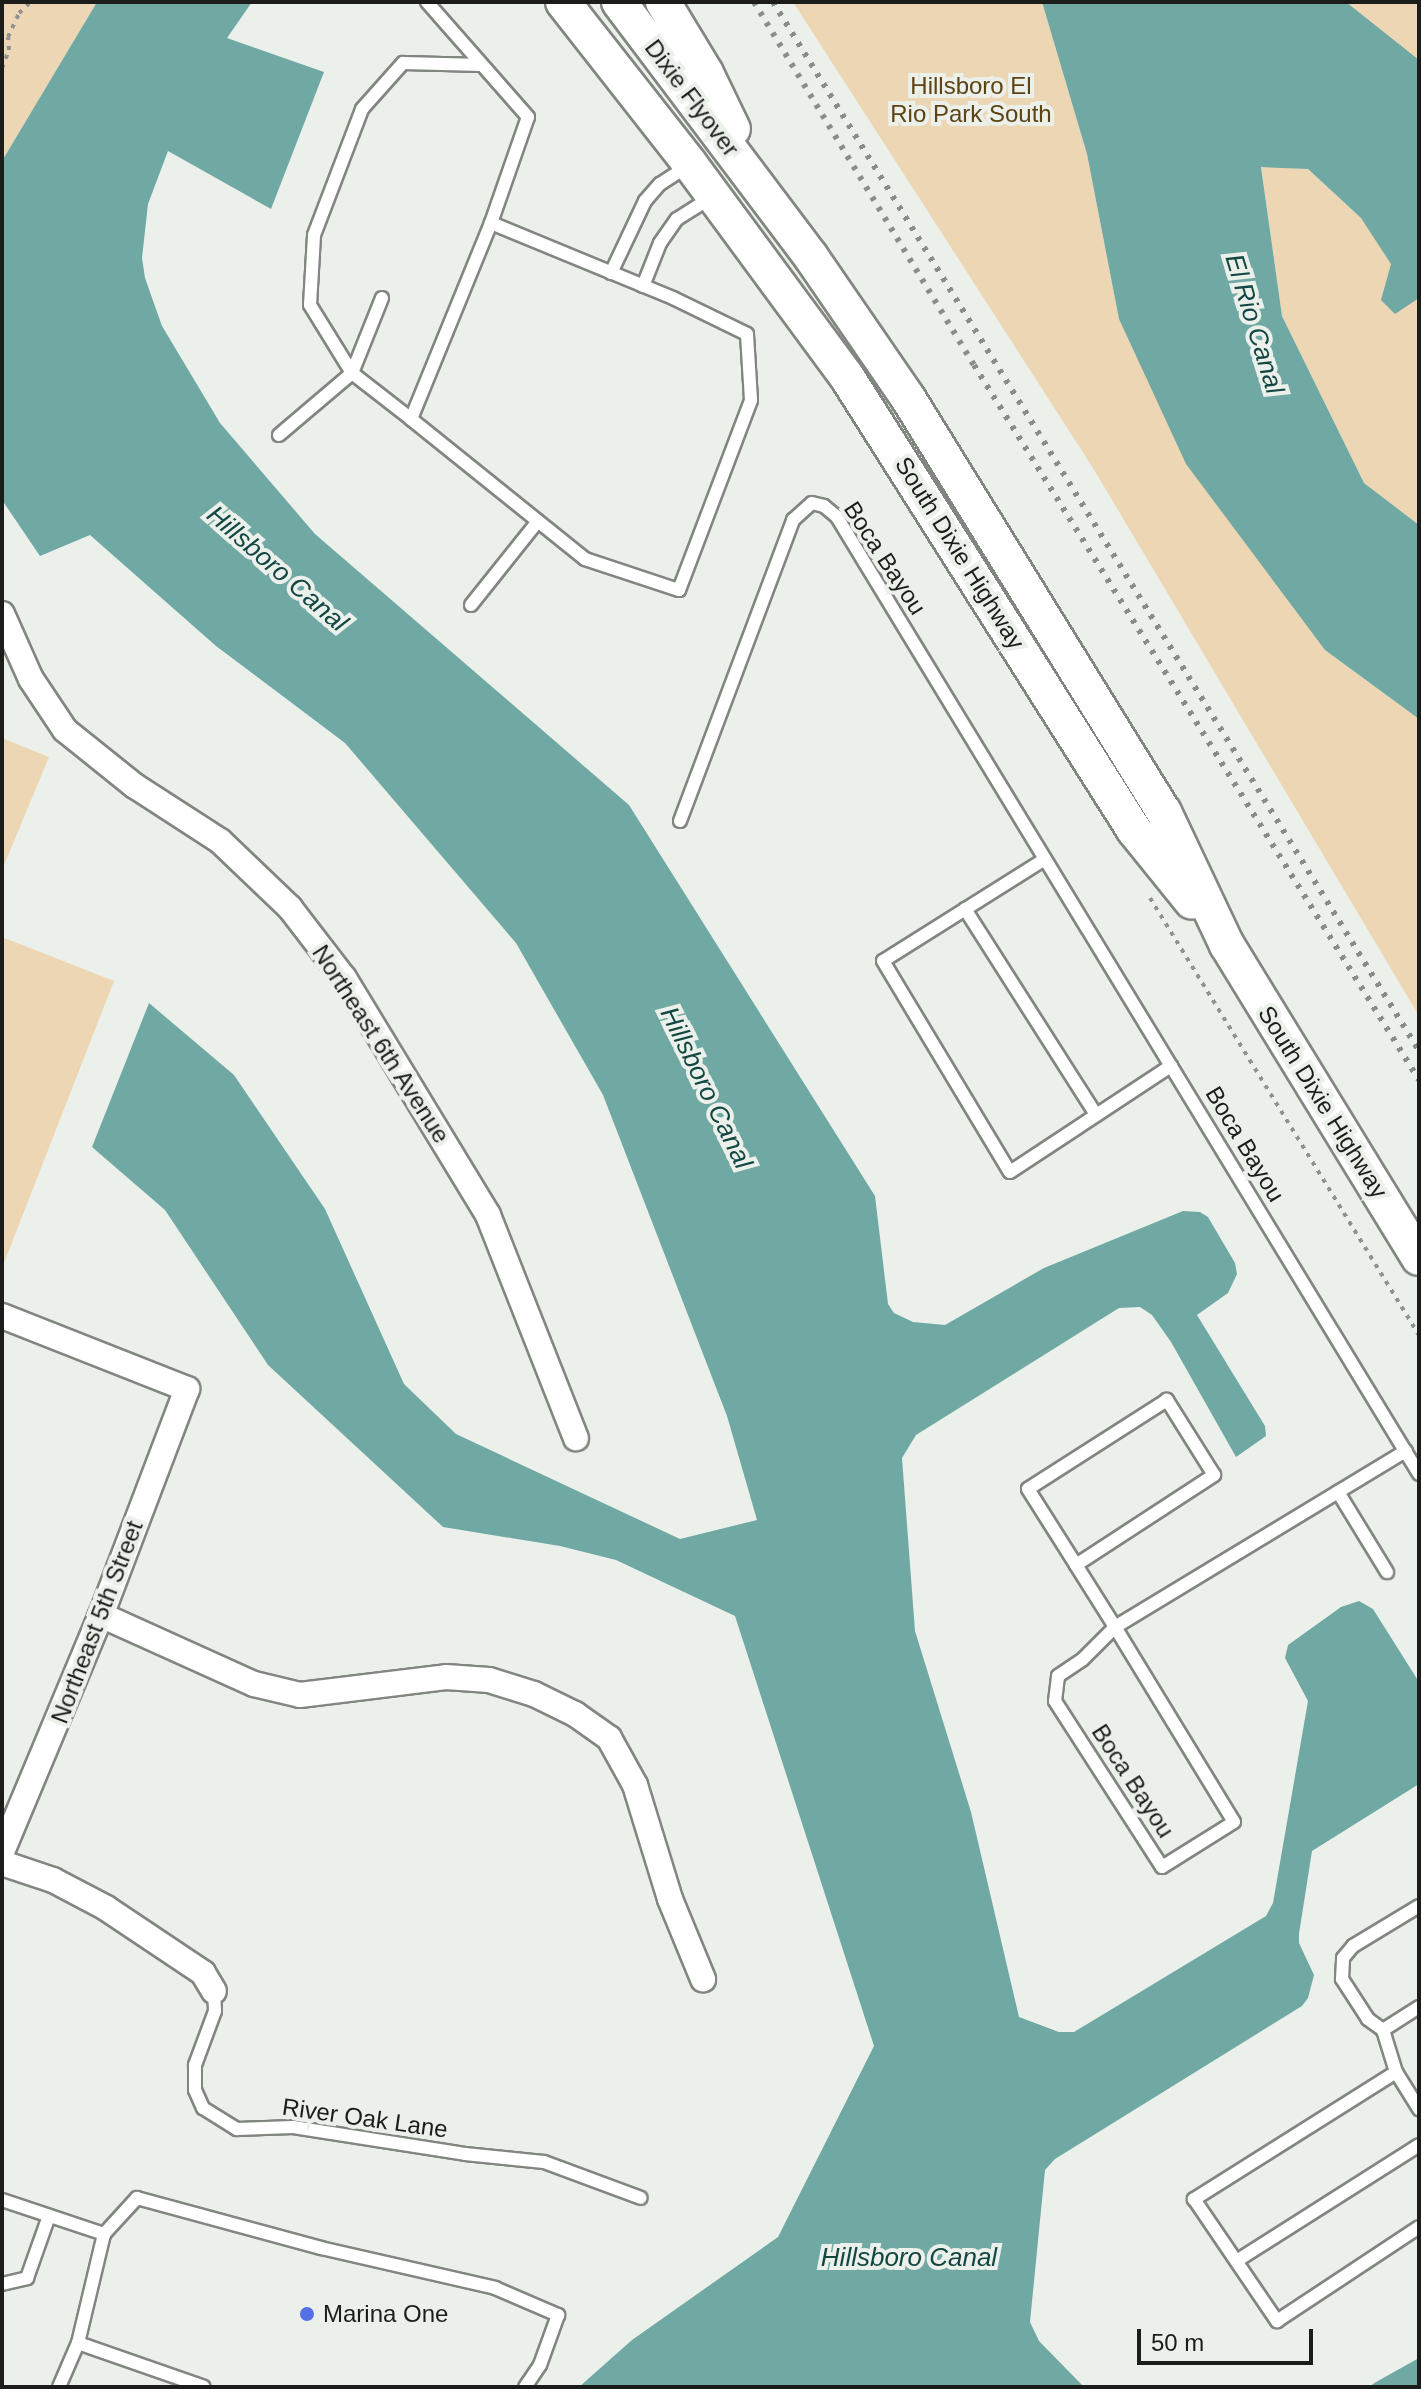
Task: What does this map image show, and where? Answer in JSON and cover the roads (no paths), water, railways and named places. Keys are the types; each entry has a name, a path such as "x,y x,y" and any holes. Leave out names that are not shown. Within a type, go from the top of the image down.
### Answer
{"main road":[{"name":"Dixie Flyover","path":"563,2 690,164"},
{"name":"Dixie Flyover","path":"619,2 764,194"},
{"path":"663,2 706,73 764,194"},
{"path":"690,164 709,165 764,194"},
{"name":"South Dixie Highway","path":"690,164 855,390 1134,830 1227,945"},
{"name":"South Dixie Highway","path":"764,194 908,398 1075,667 1164,812 1227,945 1419,1258"}],"street":[{"name":"Northeast 6th Avenue","path":"2,614 31,679 65,730 135,786 220,841 290,908 344,978 488,1215 576,1438"},
{"name":"Northeast 5th Street","path":"2,1316 187,1389 101,1615 2,1852"},
{"path":"101,1615 254,1684 300,1695 446,1677 489,1680 534,1694 575,1714 609,1738 635,1785 670,1899 703,1979"},
{"path":"2,1863 53,1880 106,1908 203,1973 214,1991"}],"lane":[{"path":"411,419 491,223 528,117 427,2"},
{"path":"482,65 403,63 362,109 314,235 310,305 352,373 585,559 679,590 751,400 747,334 643,286 491,223"},
{"path":"611,273 645,201 660,184 690,164"},
{"path":"643,286 660,243 677,219 714,195"},
{"path":"279,435 352,373 382,298"},
{"name":"Boca Bayou","path":"680,821 793,520 812,503 824,506 837,517 1419,1474"},
{"path":"471,605 538,521"},
{"path":"1045,859 883,961 1010,1172 1171,1066"},
{"path":"965,909 1096,1115"},
{"name":"Boca Bayou","path":"1076,1565 1214,1475 1167,1400 1028,1489 1115,1627 1234,1822 1162,1867 1055,1701 1058,1676 1083,1659 1115,1627 1406,1451"},
{"path":"1338,1492 1387,1572"},
{"path":"1419,1906 1353,1946 1343,1958 1342,1979 1368,2019 1383,2030 1396,2072 1419,2109"},
{"name":"River Oak Lane","path":"214,1991 215,2011 195,2065 195,2090 203,2108 237,2129 293,2127 465,2154 544,2162 641,2198"},
{"path":"1383,2030 1419,2007"},
{"path":"1396,2072 1194,2199 1277,2321 1419,2227"},
{"path":"1238,2260 1419,2145"},
{"path":"59,2387 78,2343 104,2234 137,2198 321,2248 495,2288 558,2315 540,2365 525,2387"},
{"path":"2,2200 104,2234"},
{"path":"2,2284 27,2278 49,2216"},
{"path":"78,2343 204,2387"}],"water":[{"name":"Hillsboro Canal","path":"97,2 252,2 227,38 324,72 271,209 168,151 148,204 142,258 145,278 162,326 220,423 315,534 629,805 875,1196 888,1304 894,1313 913,1322 945,1325 1044,1268 1183,1211 1200,1212 1208,1217 1235,1263 1237,1274 1228,1293 1197,1315 1265,1426 1266,1436 1236,1457 1171,1342 1152,1315 1140,1307 1119,1308 916,1435 902,1458 915,1631 971,1812 1019,2017 1059,2032 1074,2032 1266,1916 1273,1903 1308,1701 1285,1658 1288,1645 1341,1607 1359,1601 1373,1609 1419,1682 1419,1784 1312,1851 1299,1943 1314,1975 1308,1998 1302,2006 1055,2159 1045,2170 1030,2322 1039,2341 1084,2387 579,2387 632,2340 778,2237 874,2046 735,1616 616,1560 560,1546 443,1527 268,1365 165,1210 92,1147 149,1003 234,1075 325,1209 404,1384 456,1434 680,1539 757,1520 727,1416 603,1095 516,943 345,743 216,646 90,535 40,556 2,500 2,161"},
{"name":"El Rio Canal","path":"1042,2 1346,2 1419,60 1419,298 1395,314 1381,300 1391,264 1361,218 1308,169 1261,167 1282,316 1364,483 1419,525 1419,719 1325,650 1186,464 1119,319 1087,154"},
{"path":"1419,2358 1419,2387 1369,2387 1376,2382"}],"railway":[{"path":"754,2 974,365 1419,1080"},
{"path":"773,2 1419,1051"}],"place":[{"name":"Marina One","path":"307,2314"}],"park label":[{"name":"Hillsboro El Rio Park South","path":"971,100"}]}
